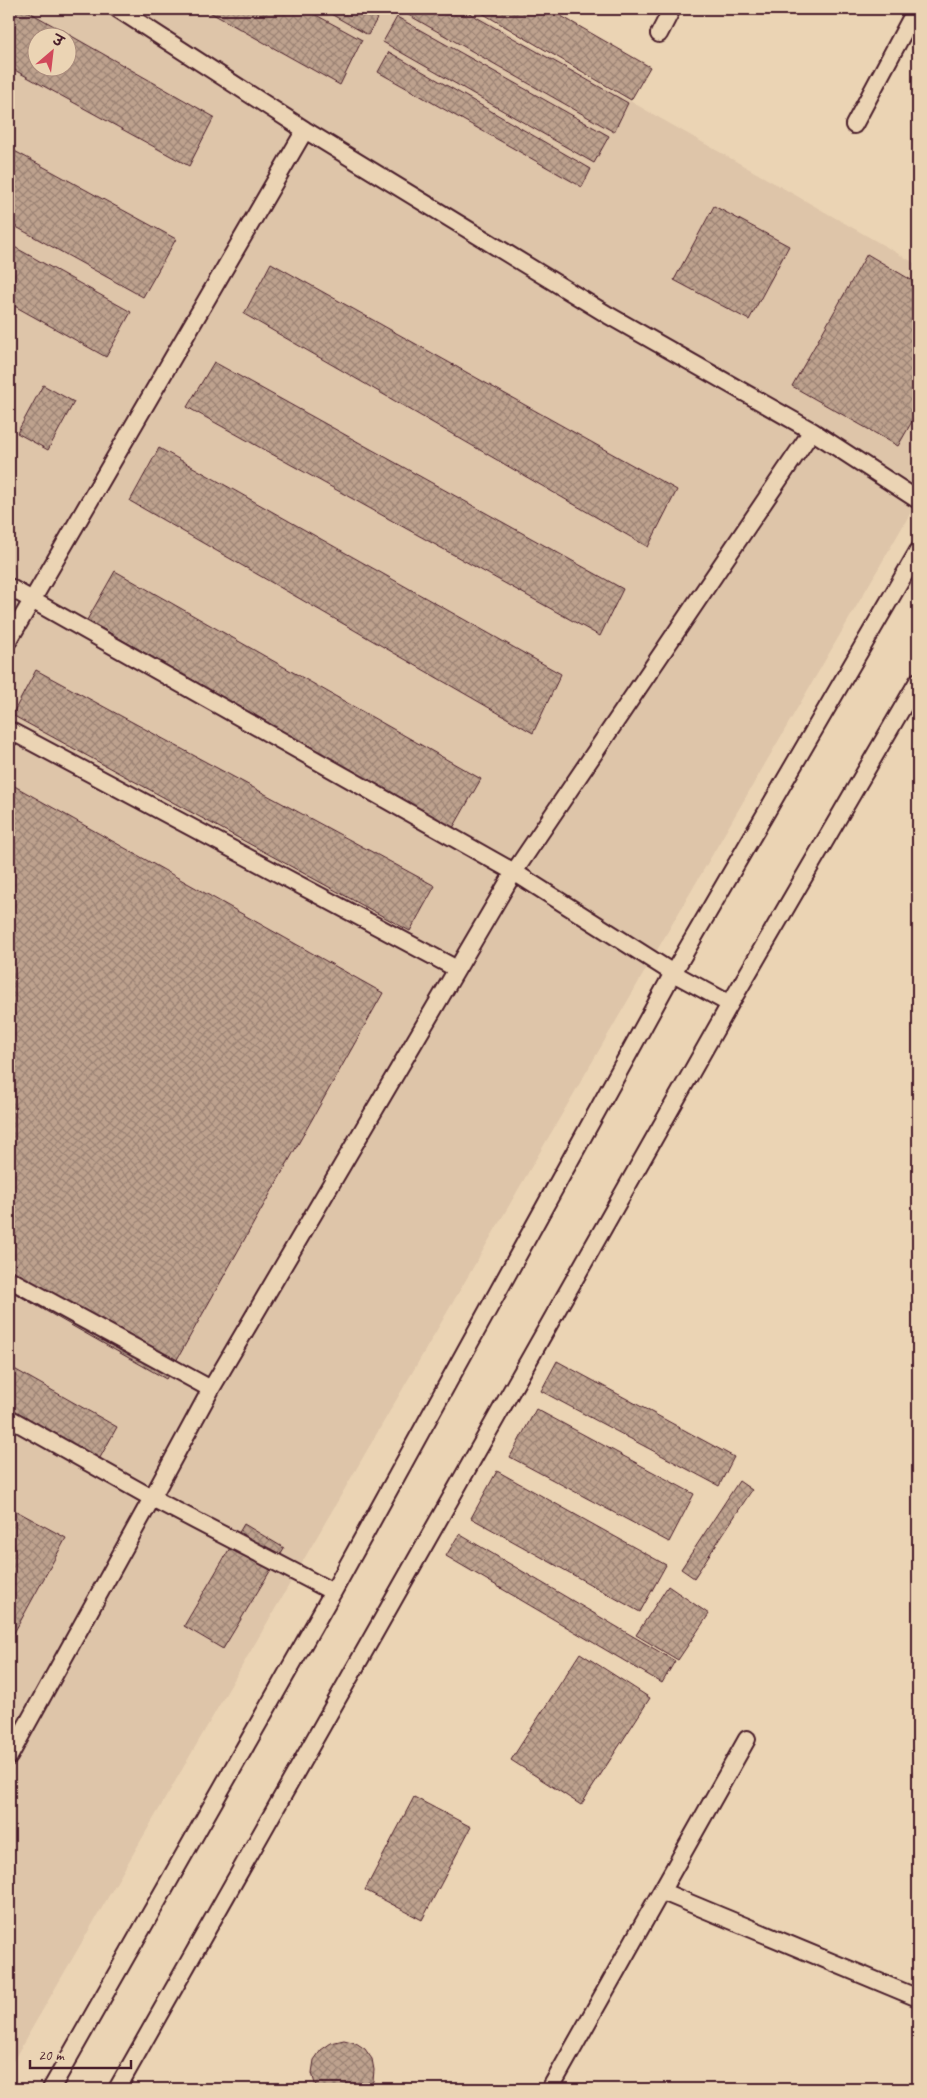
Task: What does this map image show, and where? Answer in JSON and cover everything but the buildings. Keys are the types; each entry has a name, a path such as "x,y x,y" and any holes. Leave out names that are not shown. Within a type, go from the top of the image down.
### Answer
{"lane":[{"path":"118,9 305,130 608,315 812,431 918,500"},
{"path":"659,34 672,9"},
{"path":"854,125 916,9"},
{"path":"9,640 305,130"},
{"path":"9,1757 211,1388 514,872 812,431"},
{"path":"51,2089 333,1592 673,973 918,551"},
{"path":"9,587 514,872 673,973 730,1004"},
{"path":"117,2089 730,1004 918,681"},
{"path":"9,730 457,969"},
{"path":"9,1279 211,1388"},
{"path":"9,1418 152,1498 333,1592"},
{"path":"550,2089 747,1739"},
{"path":"662,1892 918,1998"}],"shaded area":[{"path":"9,9 468,9 918,265 918,500 9,2068"}]}
